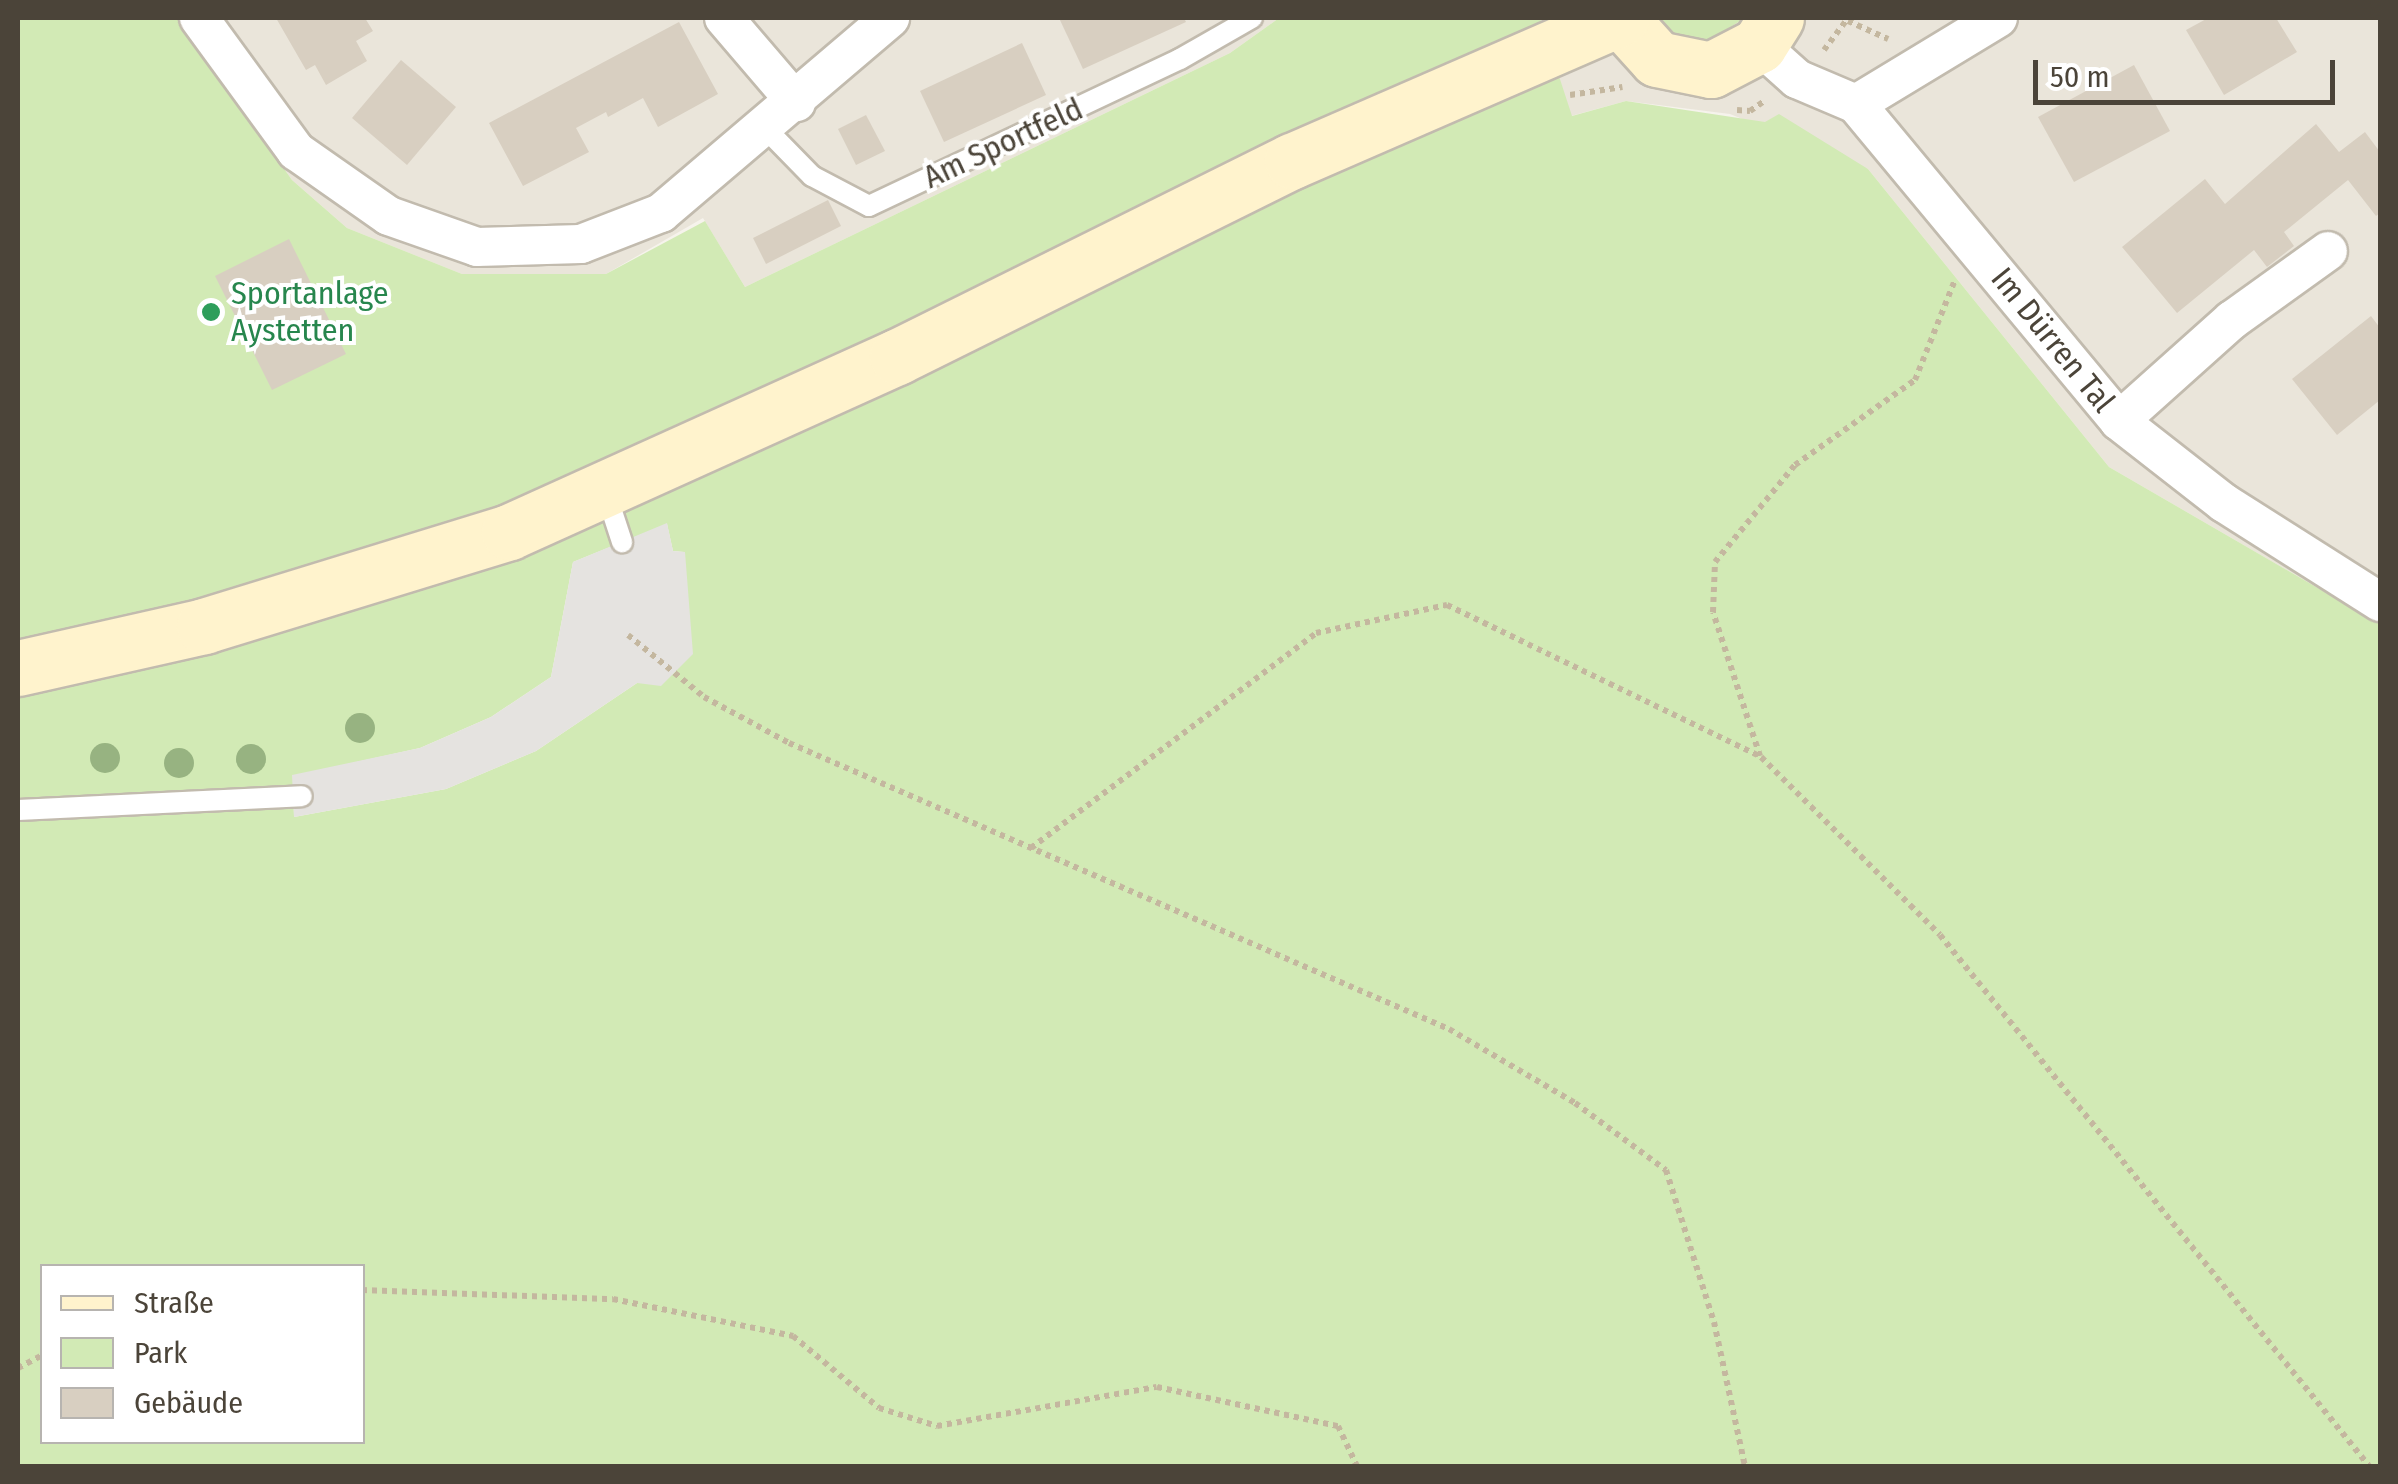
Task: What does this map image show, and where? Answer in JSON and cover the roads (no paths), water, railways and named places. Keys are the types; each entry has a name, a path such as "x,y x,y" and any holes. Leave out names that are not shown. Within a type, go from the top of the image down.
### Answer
{"main road":[{"path":"18,668 204,626 410,567 614,517 1292,161 1620,18 1656,60 1683,69 1711,70 1768,31"}],"street":[{"path":"198,18 296,151 389,216 478,247 581,244 661,213 766,128 890,18"},
{"path":"724,18 796,102"},
{"path":"1856,104 1998,18"},
{"name":"Im Dürren Tal","path":"1768,31 1797,79 1856,104 1970,236 2119,422 2224,503 2380,602"},
{"path":"2119,422 2232,320 2328,251"}],"lane":[{"name":"Am Sportfeld","path":"766,128 812,176 869,206 1180,59 1252,18"},
{"path":"18,810 302,796"}],"place":[{"name":"Sportanlage Aystetten","path":"211,312"}]}
